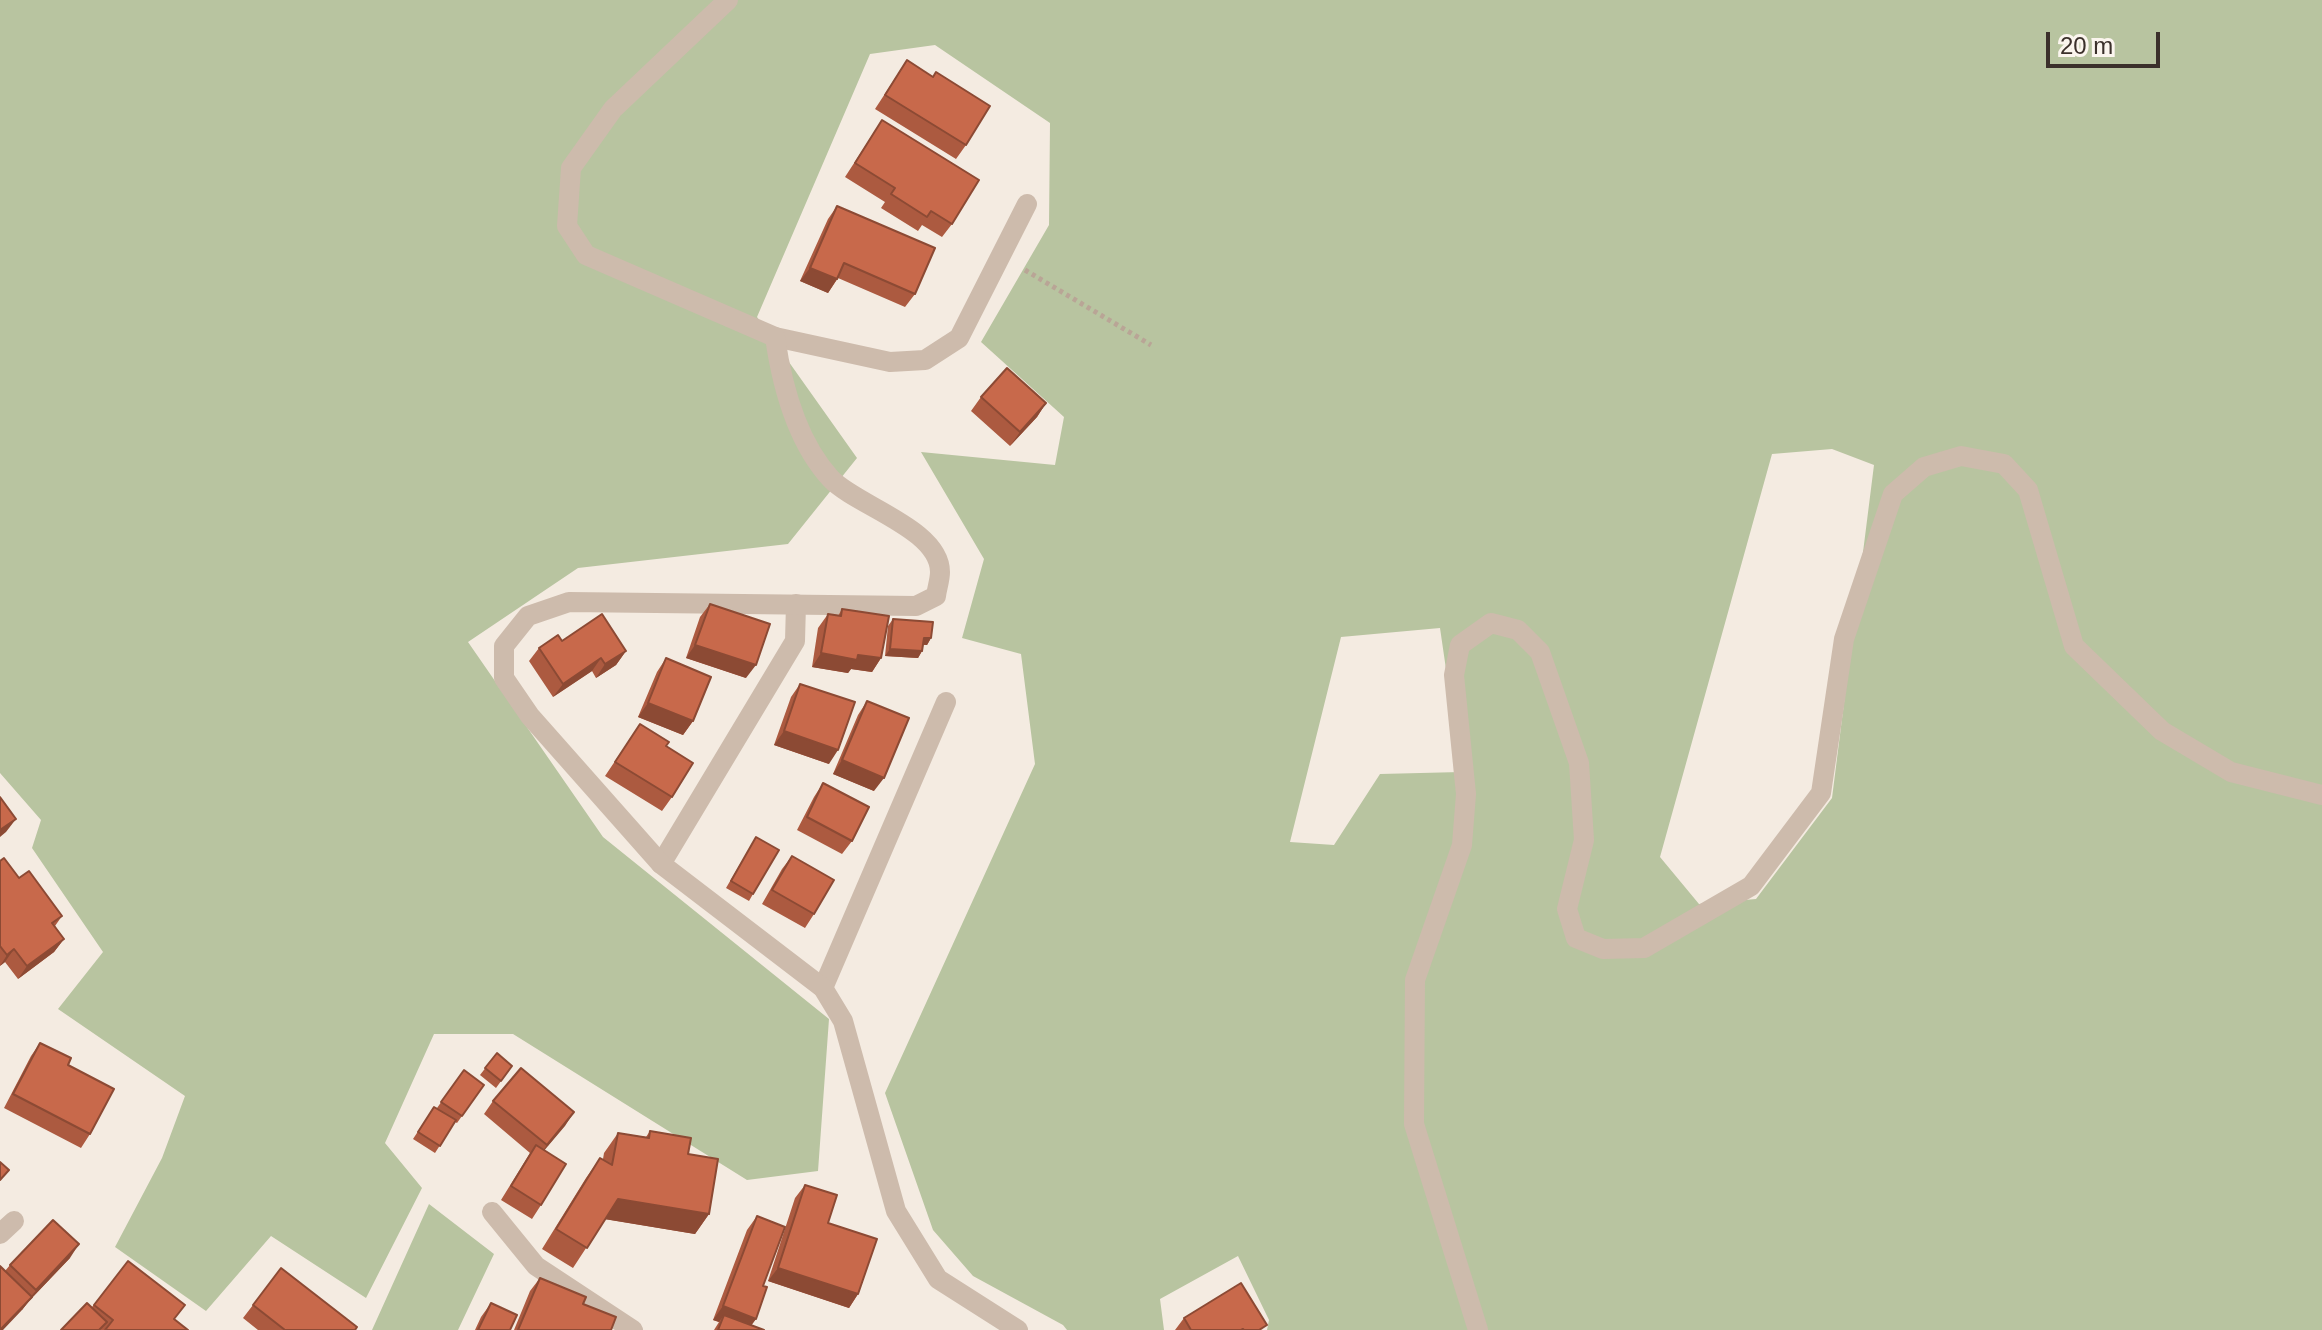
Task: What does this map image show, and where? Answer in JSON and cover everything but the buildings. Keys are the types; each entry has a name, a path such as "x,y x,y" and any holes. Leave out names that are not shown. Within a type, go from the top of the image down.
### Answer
{"street":[{"path":"728,0 613,109 571,168 567,226 586,255 775,337 890,362 925,360 959,338 1027,204"},
{"path":"775,337 781,376 809,450 833,481 928,542 941,569 936,596 916,606 569,602 528,616 504,646 504,678 530,716 661,864 823,988 843,1021 896,1211 938,1279 1018,1330"},
{"path":"1478,1330 1414,1124 1415,980 1462,845 1466,794 1454,675 1460,645 1491,623 1518,630 1540,652 1579,763 1584,840 1567,909 1576,938 1603,949 1644,948 1751,886 1821,793 1844,639 1893,494 1924,467 1961,456 2004,464 2028,490 2074,646 2162,731 2231,772 2322,795"},
{"path":"661,864 795,641 796,604"},
{"path":"823,988 946,702"},
{"path":"492,1212 536,1266 633,1330"}],"path":[{"path":"1000,256 1151,345"}],"green space":[{"path":"0,0 2322,0 2322,1330 1267,1330 1269,1320 1238,1256 1160,1299 1164,1330 1067,1330 973,1276 933,1230 885,1093 1035,764 1021,654 962,638 984,559 921,452 1055,465 1064,417 981,342 1049,225 1050,123 935,45 870,54 757,317 857,458 788,544 578,568 468,642 603,837 829,1019 818,1171 747,1180 513,1034 434,1034 385,1143 422,1188 366,1298 271,1236 206,1311 115,1247 162,1158 185,1096 58,1009 103,952 32,848 41,820 0,773","holes":["1832,449 1874,465 1832,798 1756,899 1699,904 1660,857 1772,454","1440,628 1461,772 1380,774 1334,845 1290,842 1341,637"]},
{"path":"429,1204 494,1254 458,1330 372,1330"}]}
